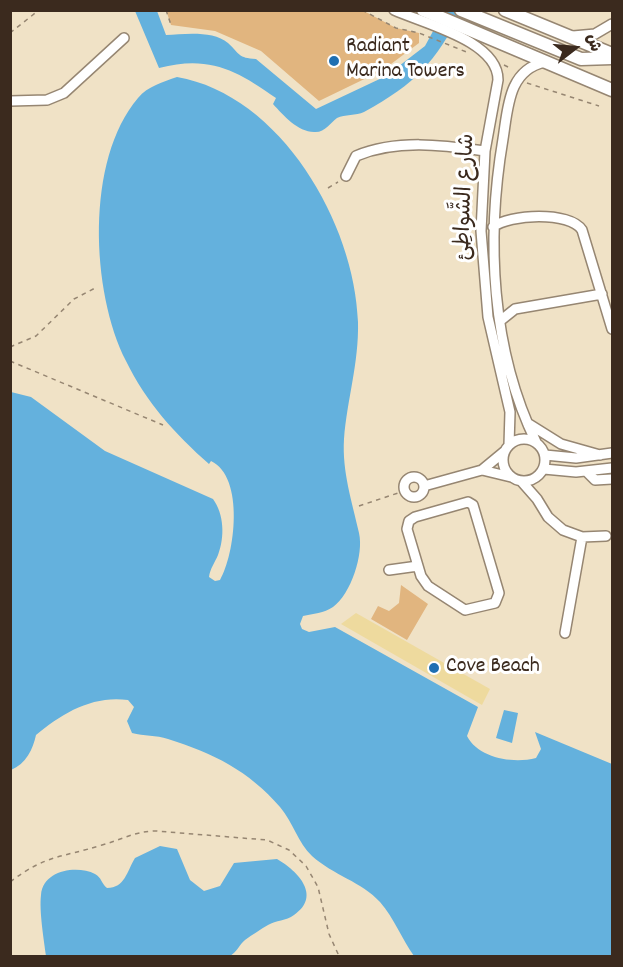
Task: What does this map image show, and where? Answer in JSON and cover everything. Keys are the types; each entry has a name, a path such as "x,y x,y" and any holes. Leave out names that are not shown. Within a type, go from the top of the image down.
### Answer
{"main road":[{"path":"461,10 581,59 612,56"},
{"path":"505,10 612,56"},
{"path":"419,15 472,37 545,62 612,90"}],"street":[{"path":"394,10 419,15"},
{"path":"563,35 588,36 612,24"},
{"name":"شارع الشَّواطِئ","path":"472,37 492,58 498,75 485,151 481,231 484,290 493,344 510,412 508,447"},
{"path":"10,101 47,100 64,93 124,38"},
{"name":"شارع الشَّواطِئ","path":"536,442 511,372 500,321 493,227 495,199 512,89 524,72 545,62"},
{"path":"346,176 356,156 371,150 432,144 485,151"},
{"name":"شارع الشَّواطِئ","path":"493,227 510,218 495,199"},
{"path":"510,218 567,218 577,224 582,230 612,330"},
{"path":"500,321 515,309 602,294"},
{"path":"497,298 515,309"},
{"path":"527,422 561,444 600,455"},
{"path":"424,486 482,470 519,439 536,442 545,455 537,499"},
{"path":"508,447 503,465 512,478"},
{"path":"545,455 576,458 612,453"},
{"path":"522,482 532,480 542,472 587,472 612,468"},
{"path":"482,470 522,482 557,526 582,537 606,536"},
{"path":"587,472 595,480 612,479"},
{"path":"414,477 418,478 424,486 423,491 416,497 411,497 404,491 405,482 414,477"},
{"path":"416,497 420,515"},
{"path":"468,502 472,504 499,599 493,604 465,610 428,586 418,566 407,529 411,519 420,515 468,502"},
{"path":"565,633 582,537"},
{"path":"389,570 418,566"}],"path":[{"path":"10,33 39,10"},
{"path":"166,10 171,26"},
{"path":"362,10 396,28 420,33 453,47"},
{"path":"501,63 510,68"},
{"path":"526,82 598,106"},
{"path":"328,188 346,176"},
{"path":"10,347 36,336 74,299 97,287"},
{"path":"10,361 163,425"},
{"path":"359,506 404,491"},
{"path":"10,882 45,860 95,848 138,832 156,831 267,840 289,850 306,866 318,887 329,934 339,957"}],"sand":[{"name":"Cove Beach","path":"356,613 490,689 482,705 341,624"}],"water":[{"path":"135,11 157,11 166,35 207,34 222,39 242,56 256,59 316,109 386,76 425,46 444,11 462,11 433,58 411,81 364,112 337,118 324,129 314,132 302,129 291,122 273,104 276,98 235,73 207,64 193,63 159,68"},
{"path":"177,77 215,89 249,109 279,137 305,170 327,206 343,245 354,284 358,337 344,451 348,486 359,533 360,552 355,573 339,601 326,611 303,616 300,624 302,629 309,632 335,627 478,707 467,736 479,750 497,758 527,760 536,758 541,749 535,732 612,764 612,956 414,956 380,902 365,889 312,856 280,807 256,783 243,773 200,750 164,738 132,733 127,721 134,707 128,700 103,700 67,713 36,735 28,756 11,770 11,392 31,397 105,451 213,499 221,519 222,533 218,555 209,577 215,581 220,580 230,553 234,517 229,483 222,470 211,461 209,464 173,429 152,404 134,376 114,332 100,264 99,227 102,190 109,156 121,124 146,90"},
{"path":"504,710 518,713 512,743 496,738"},
{"path":"160,846 177,849 190,880 204,891 220,886 234,863 277,859 292,870 304,884 306,900 302,908 294,915 259,930 245,940 230,956 46,956 41,895 48,880 62,872 79,870 95,874 107,888 113,887 122,882 135,858"}],"building":[{"name":"Radiant Marina Towers","path":"166,10 362,10 396,28 419,33 419,43 383,70 319,101 261,51 215,31 171,25"},
{"name":"Cove Beach","path":"401,585 428,604 407,640 371,619 378,606 389,611 399,603"}],"place":[{"name":"Radiant Marina Towers","path":"334,61"},
{"name":"Cove Beach","path":"434,668"}]}
